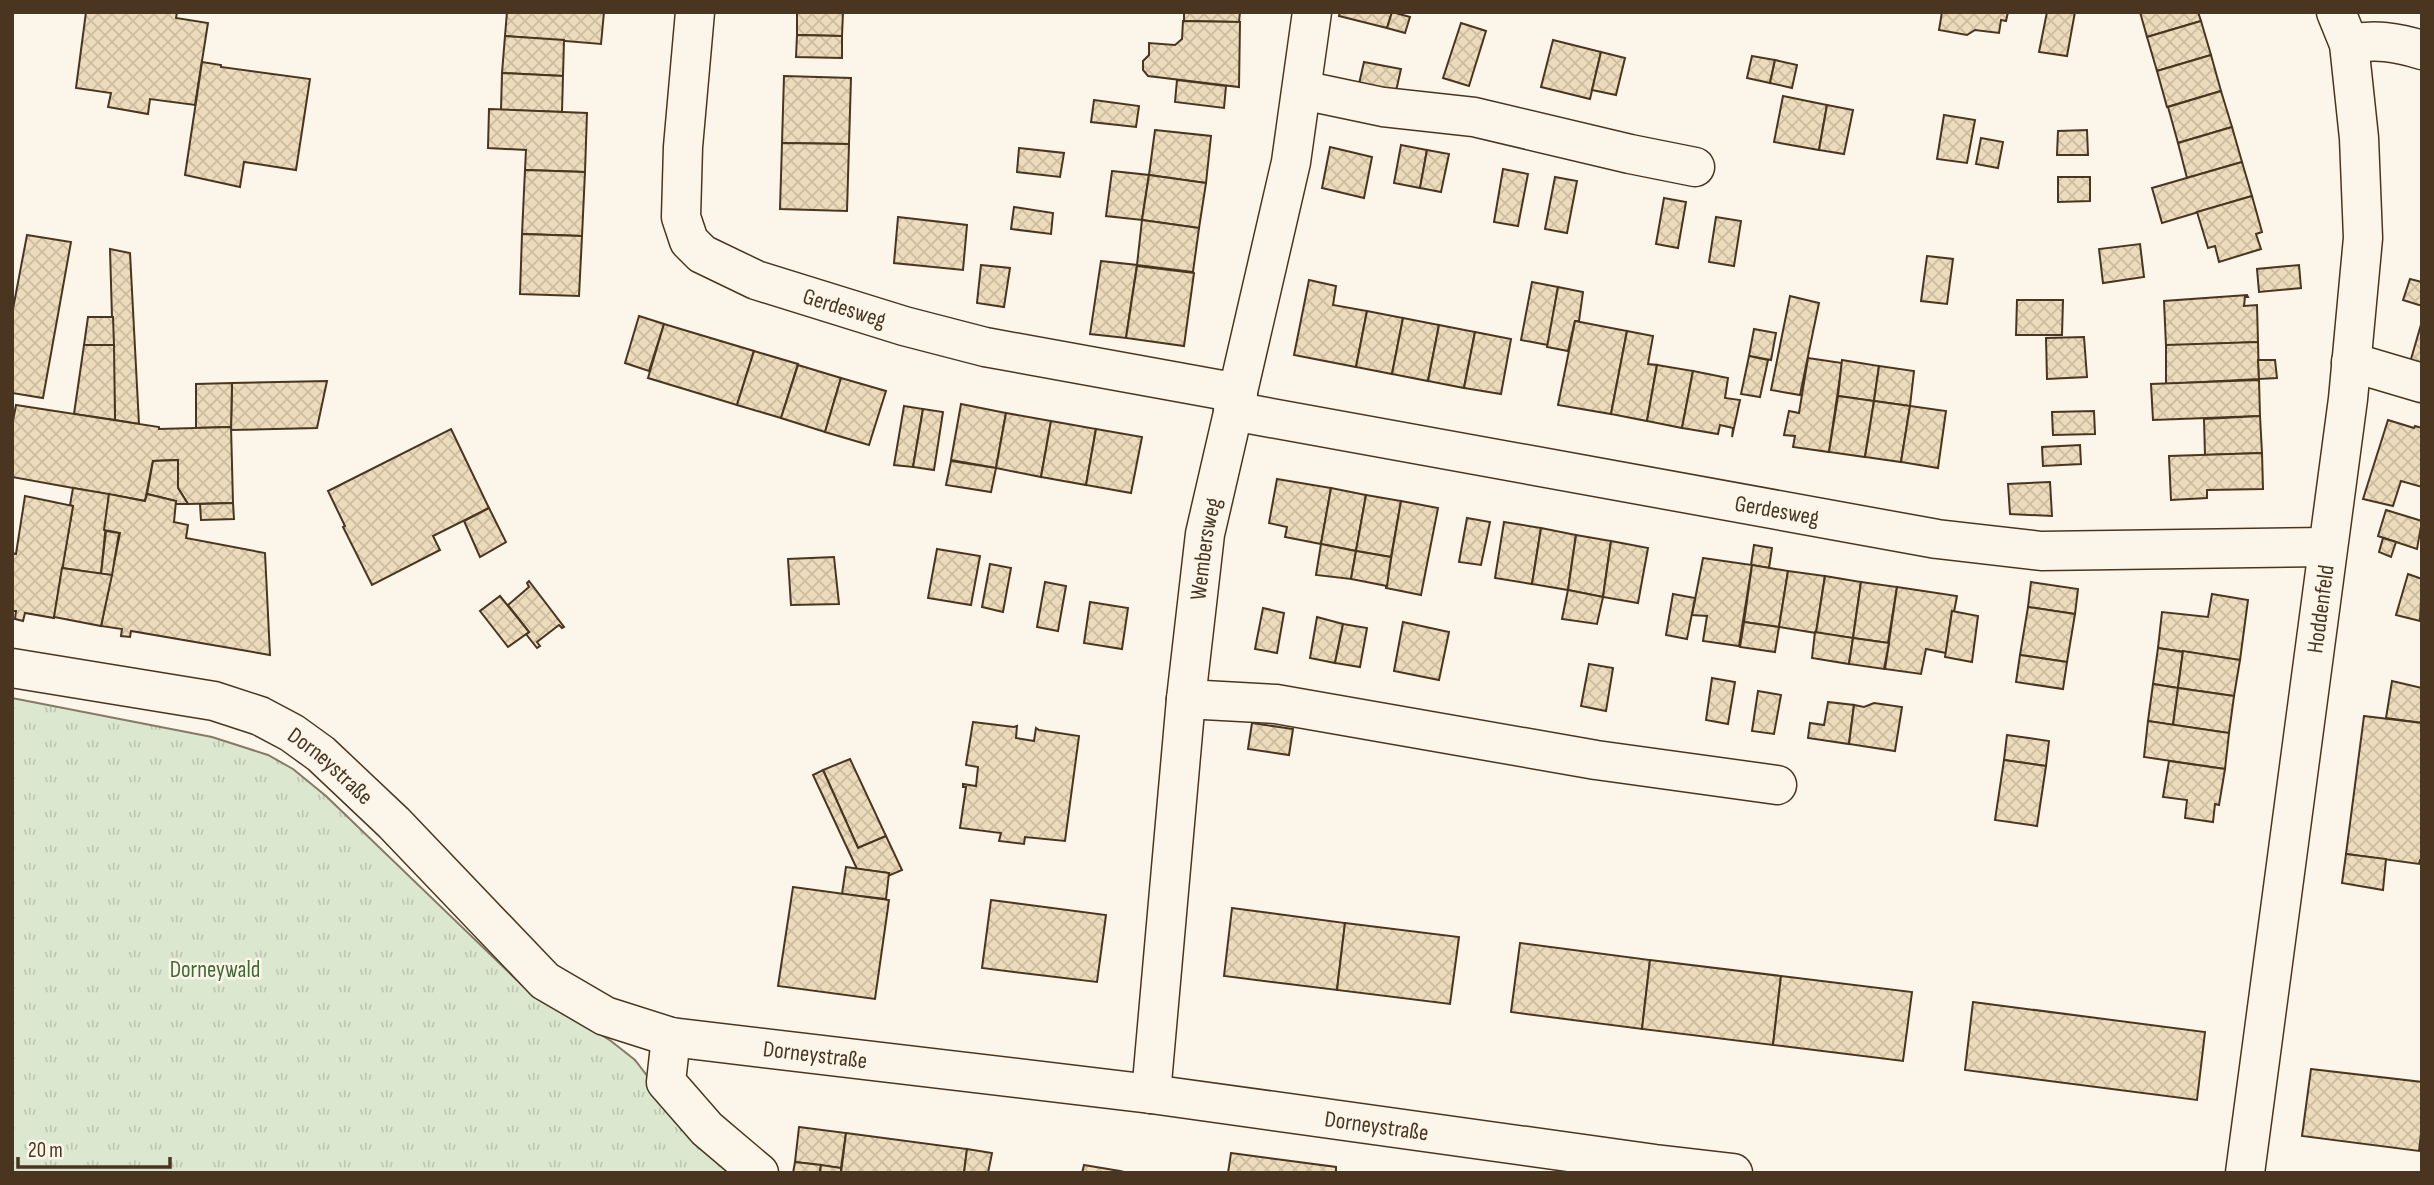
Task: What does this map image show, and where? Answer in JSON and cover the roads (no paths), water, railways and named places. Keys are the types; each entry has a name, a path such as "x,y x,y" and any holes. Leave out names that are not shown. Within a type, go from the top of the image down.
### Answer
{"street":[{"name":"Gerdesweg","path":"695,12 683,147 681,218 689,240 702,254 756,281 904,326 985,347 1236,402 1937,539 2041,551 2327,547"},
{"name":"Wembersweg","path":"1152,1094 1186,699 1205,534 1291,162 1312,12"},
{"path":"2343,28 2369,40 2395,41 2422,50"},
{"name":"Hoddenfeld","path":"2245,1173 2351,362 2363,238 2359,138 2343,28"},
{"path":"1302,90 1383,107 1474,117 1695,167"},
{"path":"2351,362 2422,383"},
{"name":"Dorneystraße","path":"12,668 214,701 260,716 292,733 321,754 394,823 545,981 605,1016 671,1037 1152,1094 1655,1168 1734,1173"},
{"path":"1186,699 1276,704 1597,761 1777,785"},
{"path":"671,1037 666,1082 707,1129 759,1173"}],"park label":[{"name":"Dorneywald","path":"215,969"}]}
